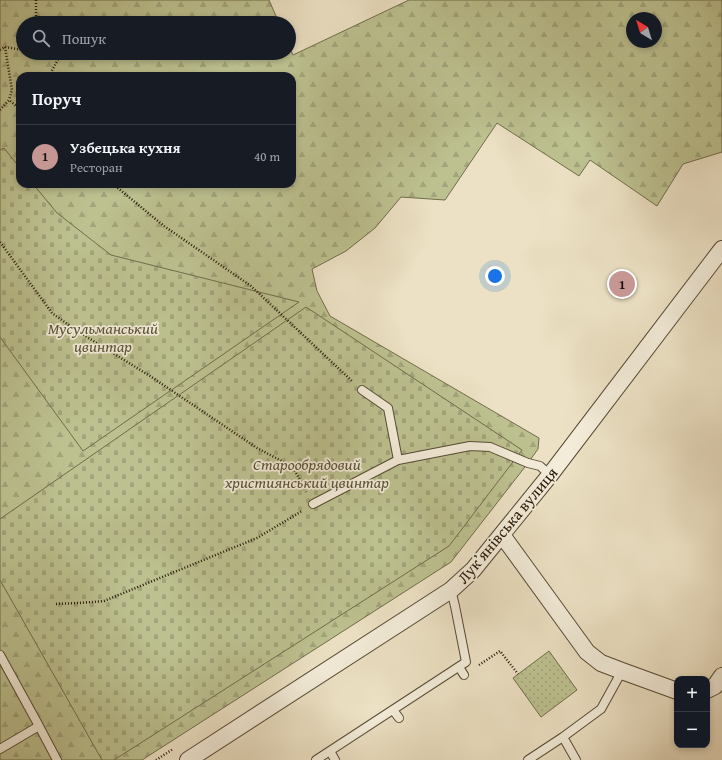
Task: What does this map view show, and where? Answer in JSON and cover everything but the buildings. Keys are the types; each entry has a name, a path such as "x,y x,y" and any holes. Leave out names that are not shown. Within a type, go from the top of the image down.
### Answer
{"street":[{"name":"Лукʼянівська вулиця","path":"188,760 451,590 473,570 550,475 722,249"},
{"path":"502,535 588,652 601,663 674,690"},
{"path":"710,688 715,686 722,676"}],"lane":[{"path":"362,390 388,408 398,460"},
{"path":"313,504 398,460 470,446 490,447 528,463 540,466 550,475"},
{"path":"316,760 466,662 451,590"},
{"path":"0,655 57,760"},
{"path":"459,667 464,675"},
{"path":"528,760 563,737 600,709 622,672"},
{"path":"393,710 399,718"},
{"path":"0,749 39,726"},
{"path":"563,737 576,760"},
{"path":"330,751 335,760"}],"path":[{"path":"36,0 36,16"},
{"path":"0,110 9,100 12,90 5,47"},
{"path":"0,50 5,47 16,49"},
{"path":"51,72 58,60"},
{"path":"9,100 16,106"},
{"path":"118,188 164,226 250,286 362,390"},
{"path":"0,242 52,313 74,329 150,376 257,448 293,467 313,504 257,538 104,600 79,604 56,604"},
{"path":"464,675 500,651 518,674"},
{"path":"156,760 176,747"}],"green space":[{"path":"0,0 269,0 276,16 16,16 16,60 296,60 296,54 409,0 722,0 722,152 683,164 657,206 590,160 579,176 497,123 445,200 401,197 375,228 346,251 312,269 317,291 330,316 539,438 538,449 451,562 142,760 0,760"},
{"name":"Мусульманський цвинтар","path":"4,148 16,163 16,188 36,188 57,213 111,255 299,302 83,451 0,337 0,150"},
{"name":"Старообрядовий християнський цвинтар","path":"306,307 522,450 449,546 114,760 102,760 0,580 0,519"},
{"path":"549,651 577,690 541,717 513,678"}],"place":[{"name":"Узбецька кухня","path":"622,284"}]}
